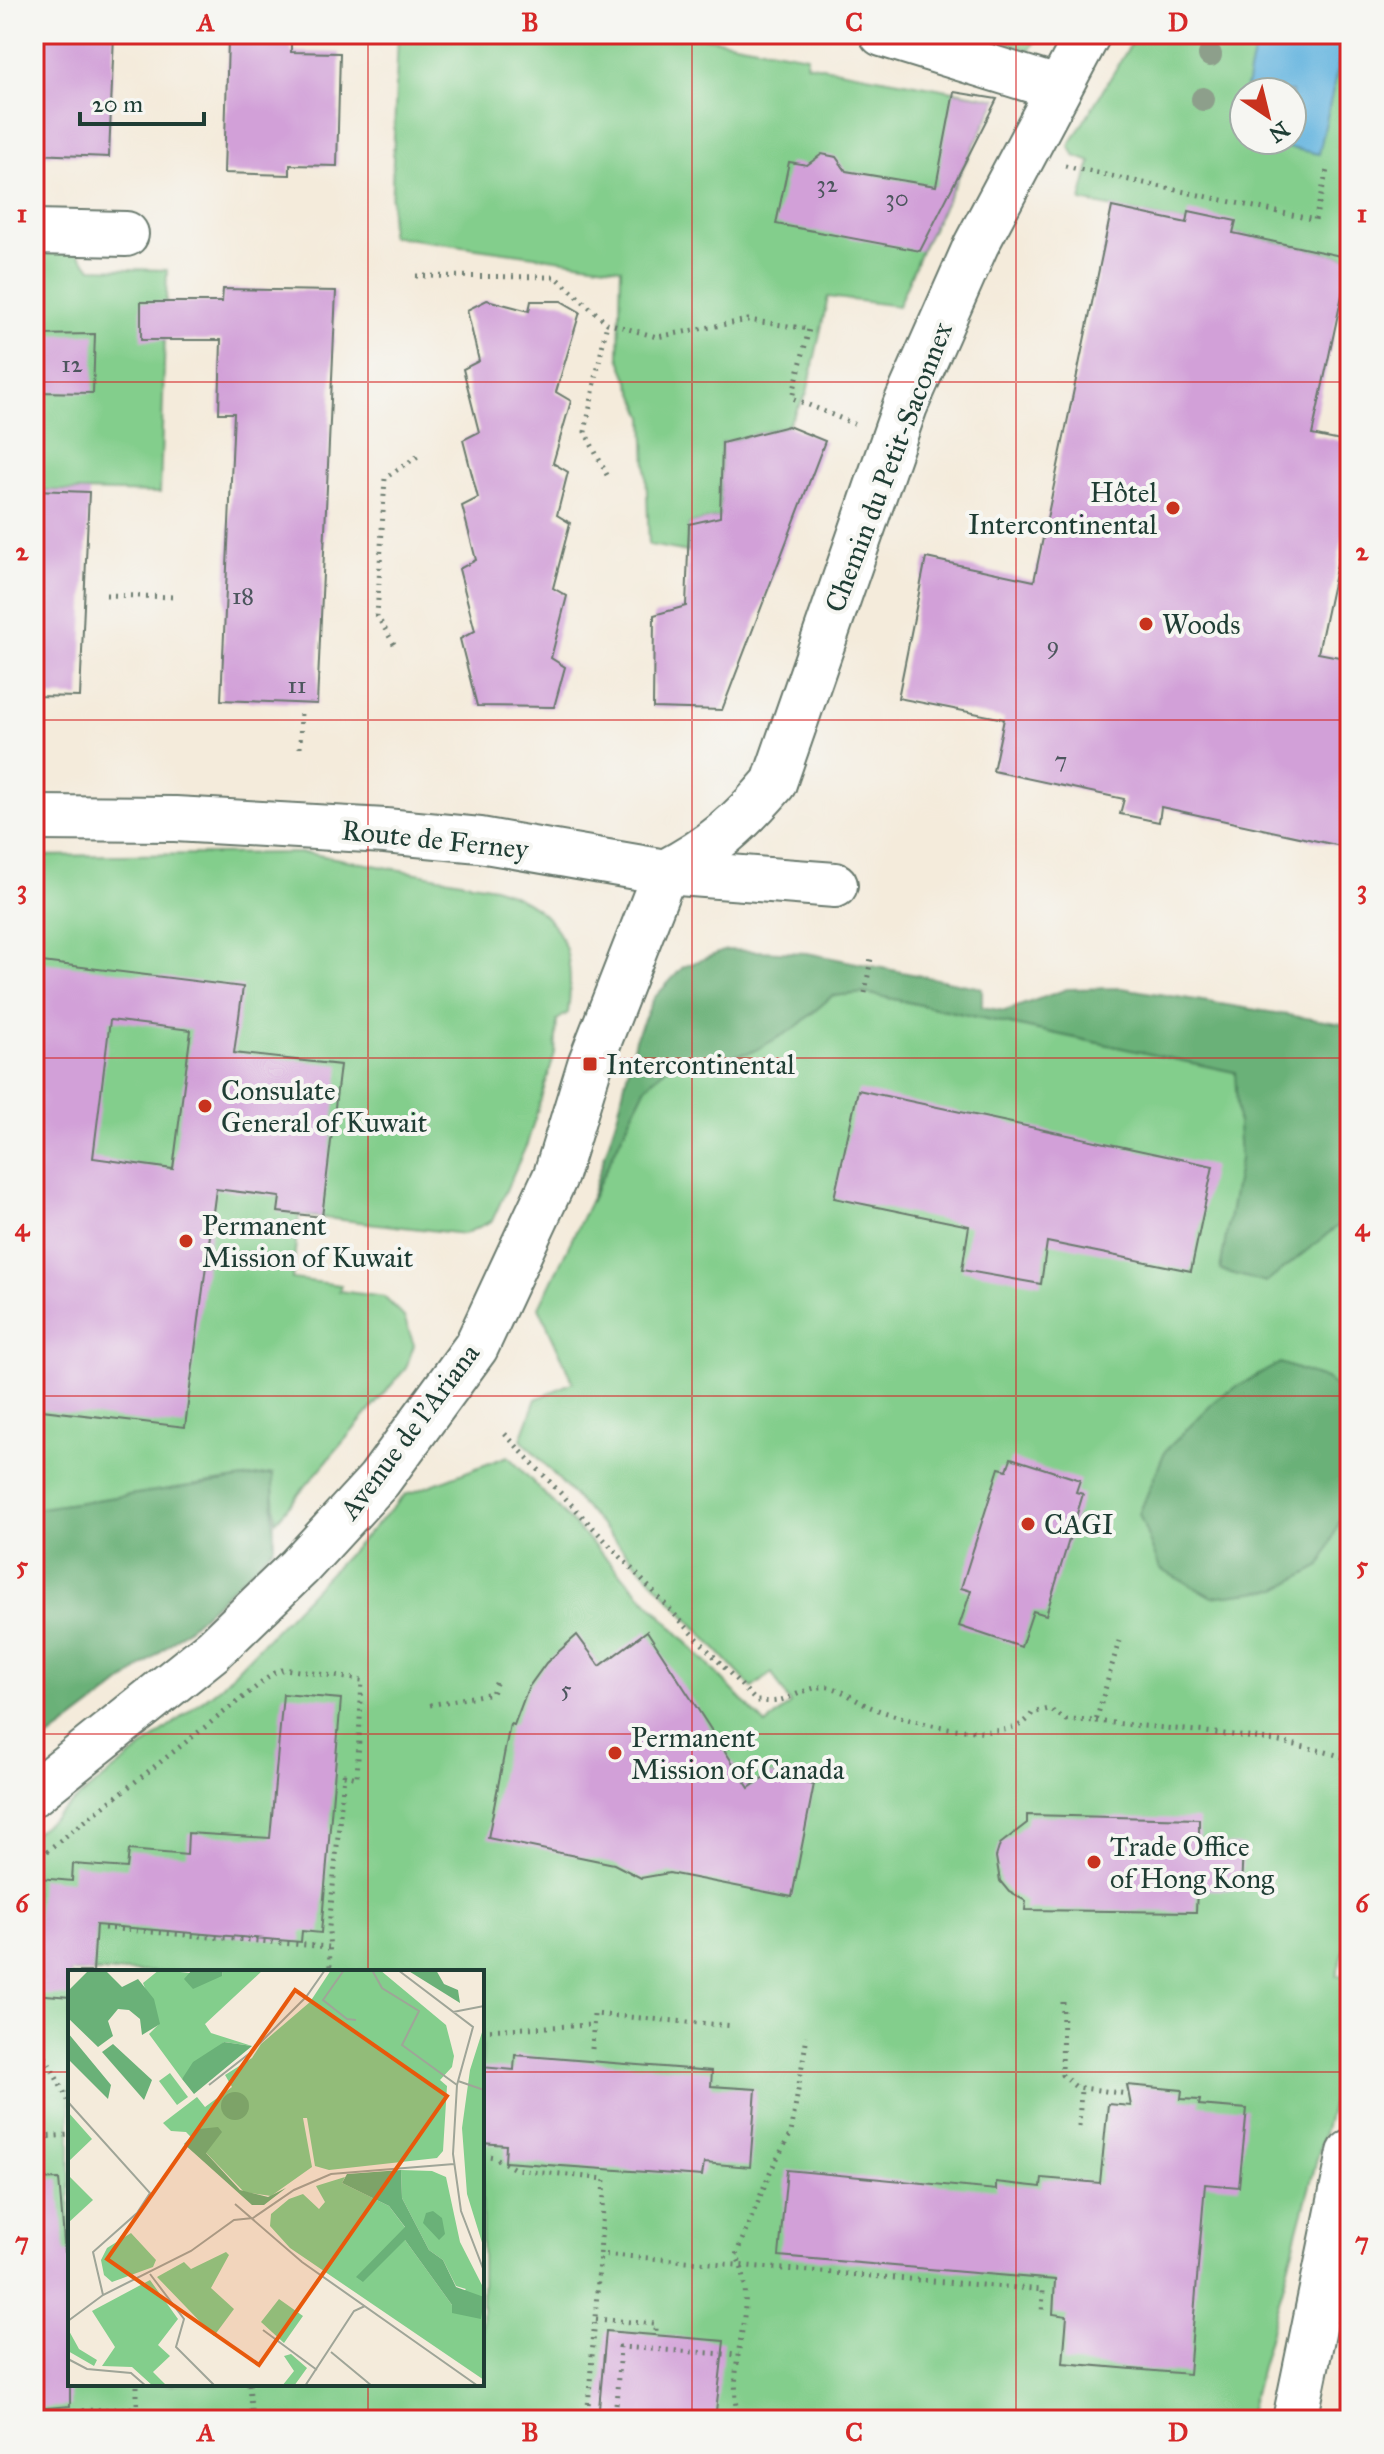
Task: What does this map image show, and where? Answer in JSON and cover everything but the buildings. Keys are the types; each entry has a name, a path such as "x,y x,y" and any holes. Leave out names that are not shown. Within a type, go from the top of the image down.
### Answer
{"street":[{"path":"882,34 1057,88"},
{"name":"Chemin du Petit-Saconnex","path":"665,872 706,851 743,819 774,783 905,406 976,245 1088,34"},
{"path":"34,232 126,234"},
{"name":"Route de Ferney","path":"34,818 175,819 385,831 480,840 665,872 835,885"},
{"name":"Avenue de l'Ariana","path":"34,1793 213,1650 299,1567 379,1480 476,1347 556,1175 590,1064 665,872"},
{"path":"1295,2420 1350,2153"}],"path":[{"path":"1053,163 1315,220 1327,170"},
{"path":"416,276 556,277 607,323 657,337 748,320 809,329 792,398 862,428"},
{"path":"607,323 585,432 607,475"},
{"path":"394,644 377,616 385,478 418,456"},
{"path":"106,595 176,597"},
{"path":"300,748 301,710"},
{"path":"865,993 871,958"},
{"path":"505,1434 756,1701 778,1702 804,1691 829,1687 870,1707 923,1724 1012,1731 1028,1722 1032,1713 1049,1709 1067,1720 1248,1738 1324,1750 1350,1759"},
{"path":"1096,1721 1119,1641"},
{"path":"34,1861 274,1673 284,1669 362,1680 357,1778 344,1775 329,1947 330,1970"},
{"path":"430,1705 492,1693 497,1681"},
{"path":"104,1928 329,1947"},
{"path":"1063,2002 1062,2075 1081,2088 1127,2094"},
{"path":"592,2049 594,2014 734,2026"},
{"path":"484,2030 593,2025"},
{"path":"34,2035 68,2099"},
{"path":"741,2420 736,2388 747,2274 736,2255 791,2133 807,2036"},
{"path":"1079,2126 1081,2088"},
{"path":"34,2118 37,2117 40,2137 68,2135"},
{"path":"484,2155 494,2157 515,2169 605,2179 587,2420"},
{"path":"600,2254 1043,2290 1042,2315"},
{"path":"596,2319 655,2324 655,2335"},
{"path":"615,2420 620,2347 739,2355"},
{"path":"137,2386 137,2420"},
{"path":"249,2386 252,2420"},
{"path":"34,2413 136,2408"}],"green space":[{"path":"398,34 685,34 807,56 806,64 997,99 921,251 898,306 828,297 807,393 787,426 722,443 720,517 689,524 688,552 649,545 644,417 619,357 621,268 390,236"},
{"path":"979,34 1039,34 1030,50"},
{"path":"1137,34 1350,34 1350,258 1081,201 1091,162 1075,156 1069,146"},
{"path":"34,244 70,245 91,268 167,270 160,493 34,490"},
{"path":"307,853 494,887 517,897 549,920 566,949 570,989 568,1013 557,1020 555,1053 527,1144 492,1221 464,1234 299,1215 292,1279 341,1285 339,1291 384,1297 404,1317 414,1345 406,1368 276,1521 272,1474 34,1509 34,856"},
{"path":"726,950 807,953 982,988 982,1007 1005,1011 1067,989 1122,988 1350,1025 1350,1216 1266,1283 1220,1270 1240,1159 1235,1072 865,993 832,996 795,1028 752,1052 667,1067 646,1086 590,1202 618,1113 635,1039 654,998 683,967"},
{"path":"865,993 1350,1097 1350,1934 1336,1975 1350,1976 1350,2036 1247,2420 34,2420 34,1833 221,1686 405,1495 508,1456 766,1725 790,1704 772,1673 752,1688 521,1439 536,1399 573,1382 539,1307 646,1086 667,1067 704,1062 795,1028 832,996"},
{"path":"1280,1363 1326,1379 1350,1400 1350,1496 1321,1566 1278,1589 1212,1597 1160,1569 1139,1514 1165,1451 1220,1396"},
{"path":"273,1474 274,1547 218,1602 158,1654 34,1749 34,1509"}],"water":[{"path":"1257,34 1345,34 1319,154 1308,152 1308,76 1248,76"}],"place":[{"name":"Hôtel Intercontinental","path":"1173,508"},
{"name":"Woods","path":"1146,624"},
{"name":"Intercontinental","path":"590,1064"},
{"name":"Consulate General of Kuwait","path":"205,1106"},
{"name":"Permanent Mission of Kuwait","path":"186,1241"},
{"name":"CAGI","path":"1028,1524"},
{"name":"Permanent Mission of Canada","path":"615,1753"},
{"name":"Trade Office of Hong Kong","path":"1094,1862"}]}
